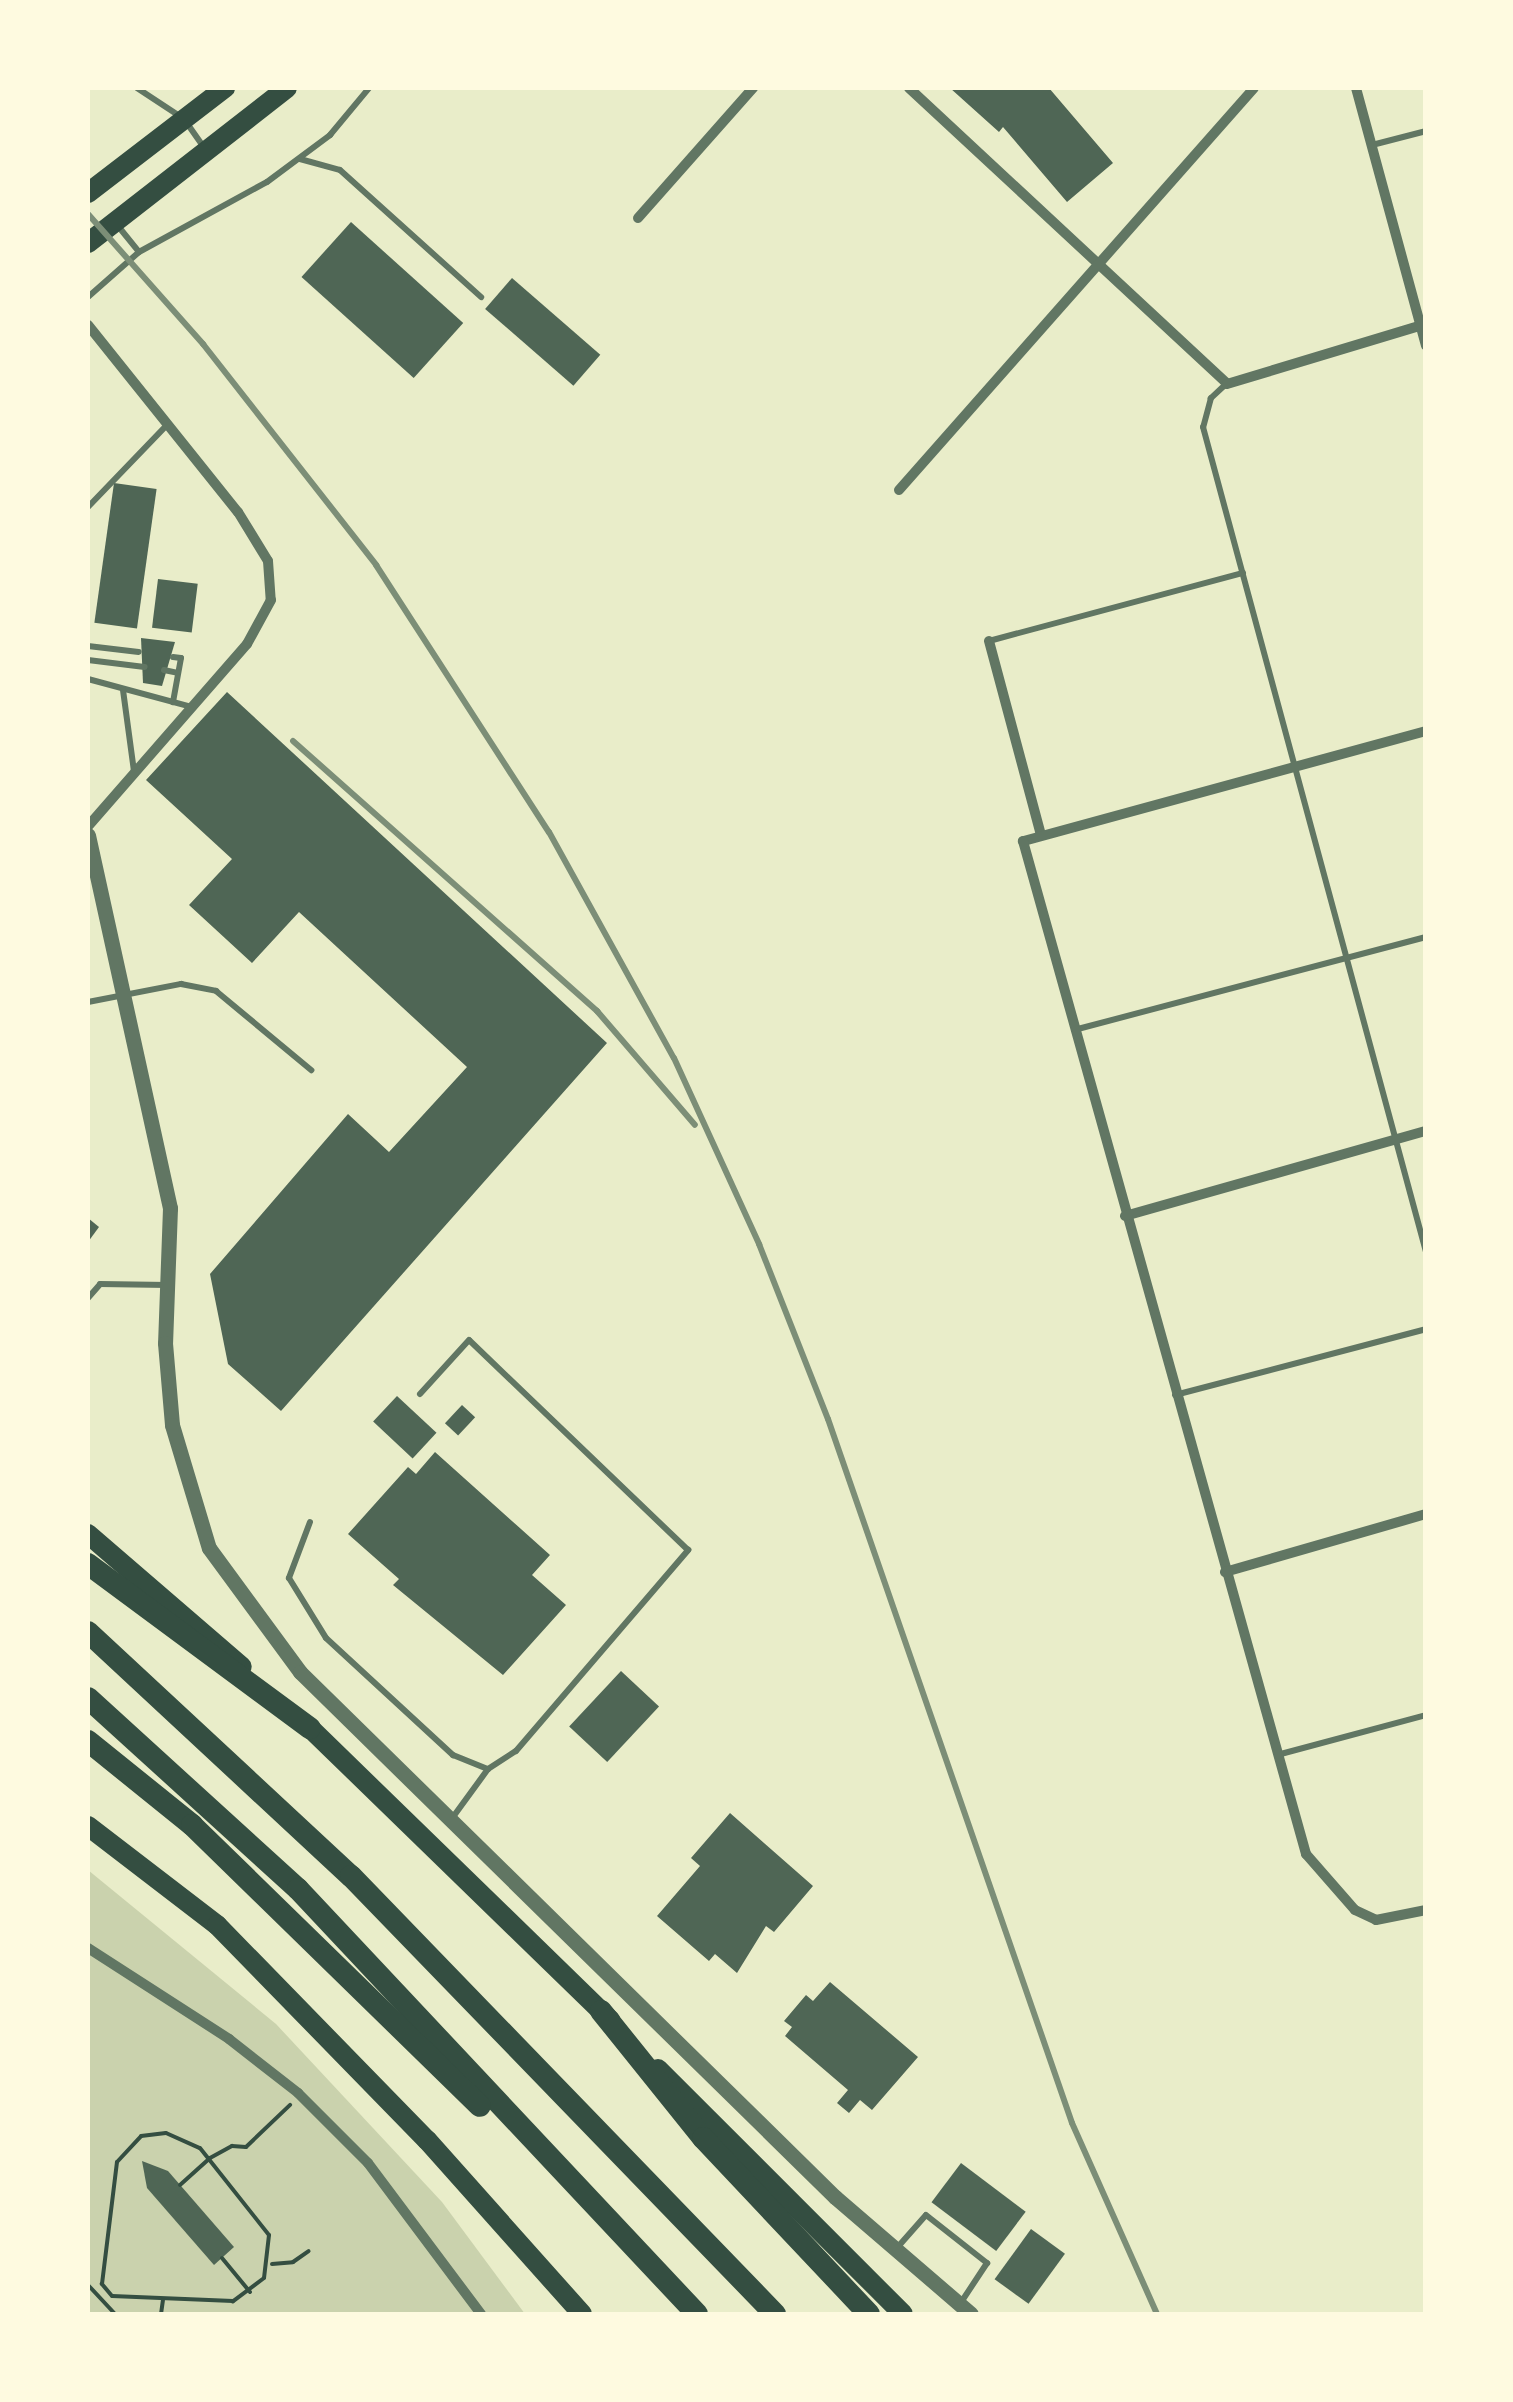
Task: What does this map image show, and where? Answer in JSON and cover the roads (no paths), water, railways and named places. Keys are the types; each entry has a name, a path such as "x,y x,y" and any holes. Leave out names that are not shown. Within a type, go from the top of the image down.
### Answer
{"highway":[{"path":"88,1564 310,1728"},
{"path":"88,1632 352,1876 775,2314"},
{"path":"88,1698 298,1889 697,2314"},
{"path":"88,1741 192,1825 403,2035 616,2230"},
{"path":"601,2011 703,2138 869,2314"}],"main road":[{"path":"88,193 225,88"},
{"path":"88,243 287,88"},
{"path":"88,1534 310,1728 904,2314"},
{"path":"88,1826 217,1924 427,2140 582,2314"}],"street":[{"path":"638,218 753,88"},
{"path":"908,88 1227,384 1423,325"},
{"path":"899,490 1254,88"},
{"path":"1356,88 1426,346"},
{"path":"88,325 168,424 268,560 271,600 247,644 88,826"},
{"path":"989,641 1041,835"},
{"path":"1426,731 1294,762 1023,841 1306,1854 1340,1897 1366,1916 1376,1920 1426,1910"},
{"path":"88,835 170,1208 165,1342 172,1425 209,1548 300,1672 895,2249 965,2310"},
{"path":"1125,1216 1426,1131"},
{"path":"1225,1572 1426,1514"},
{"path":"88,1948 229,2039 298,2093 368,2162 482,2314"}],"lane":[{"path":"137,88 184,119 206,150"},
{"path":"88,297 140,252 330,135 369,88"},
{"path":"1372,145 1426,131"},
{"path":"298,158 340,170 481,297"},
{"path":"114,222 140,252"},
{"path":"1227,384 1210,398 1203,427 1350,957 1426,1252"},
{"path":"88,507 168,424"},
{"path":"989,641 1244,573"},
{"path":"88,646 139,652"},
{"path":"173,657 181,658 173,702"},
{"path":"88,660 145,668"},
{"path":"164,670 178,673"},
{"path":"88,679 192,707"},
{"path":"123,690 134,772"},
{"path":"1073,1031 1426,937"},
{"path":"88,1002 122,991 181,984 216,991 311,1070"},
{"path":"88,1298 100,1284 169,1284"},
{"path":"1176,1395 1426,1329"},
{"path":"420,1394 470,1340 688,1550 516,1751 488,1769 452,1818"},
{"path":"310,1522 289,1578 326,1638 454,1755 488,1769"},
{"path":"1276,1755 1426,1715"},
{"path":"895,2249 926,2215 987,2263 965,2310"}],"railway":[{"path":"88,214 203,344 376,565 549,832 674,1058 759,1244 828,1419 1072,2123 1157,2314"},
{"path":"293,741 597,1011 695,1125"}]}
